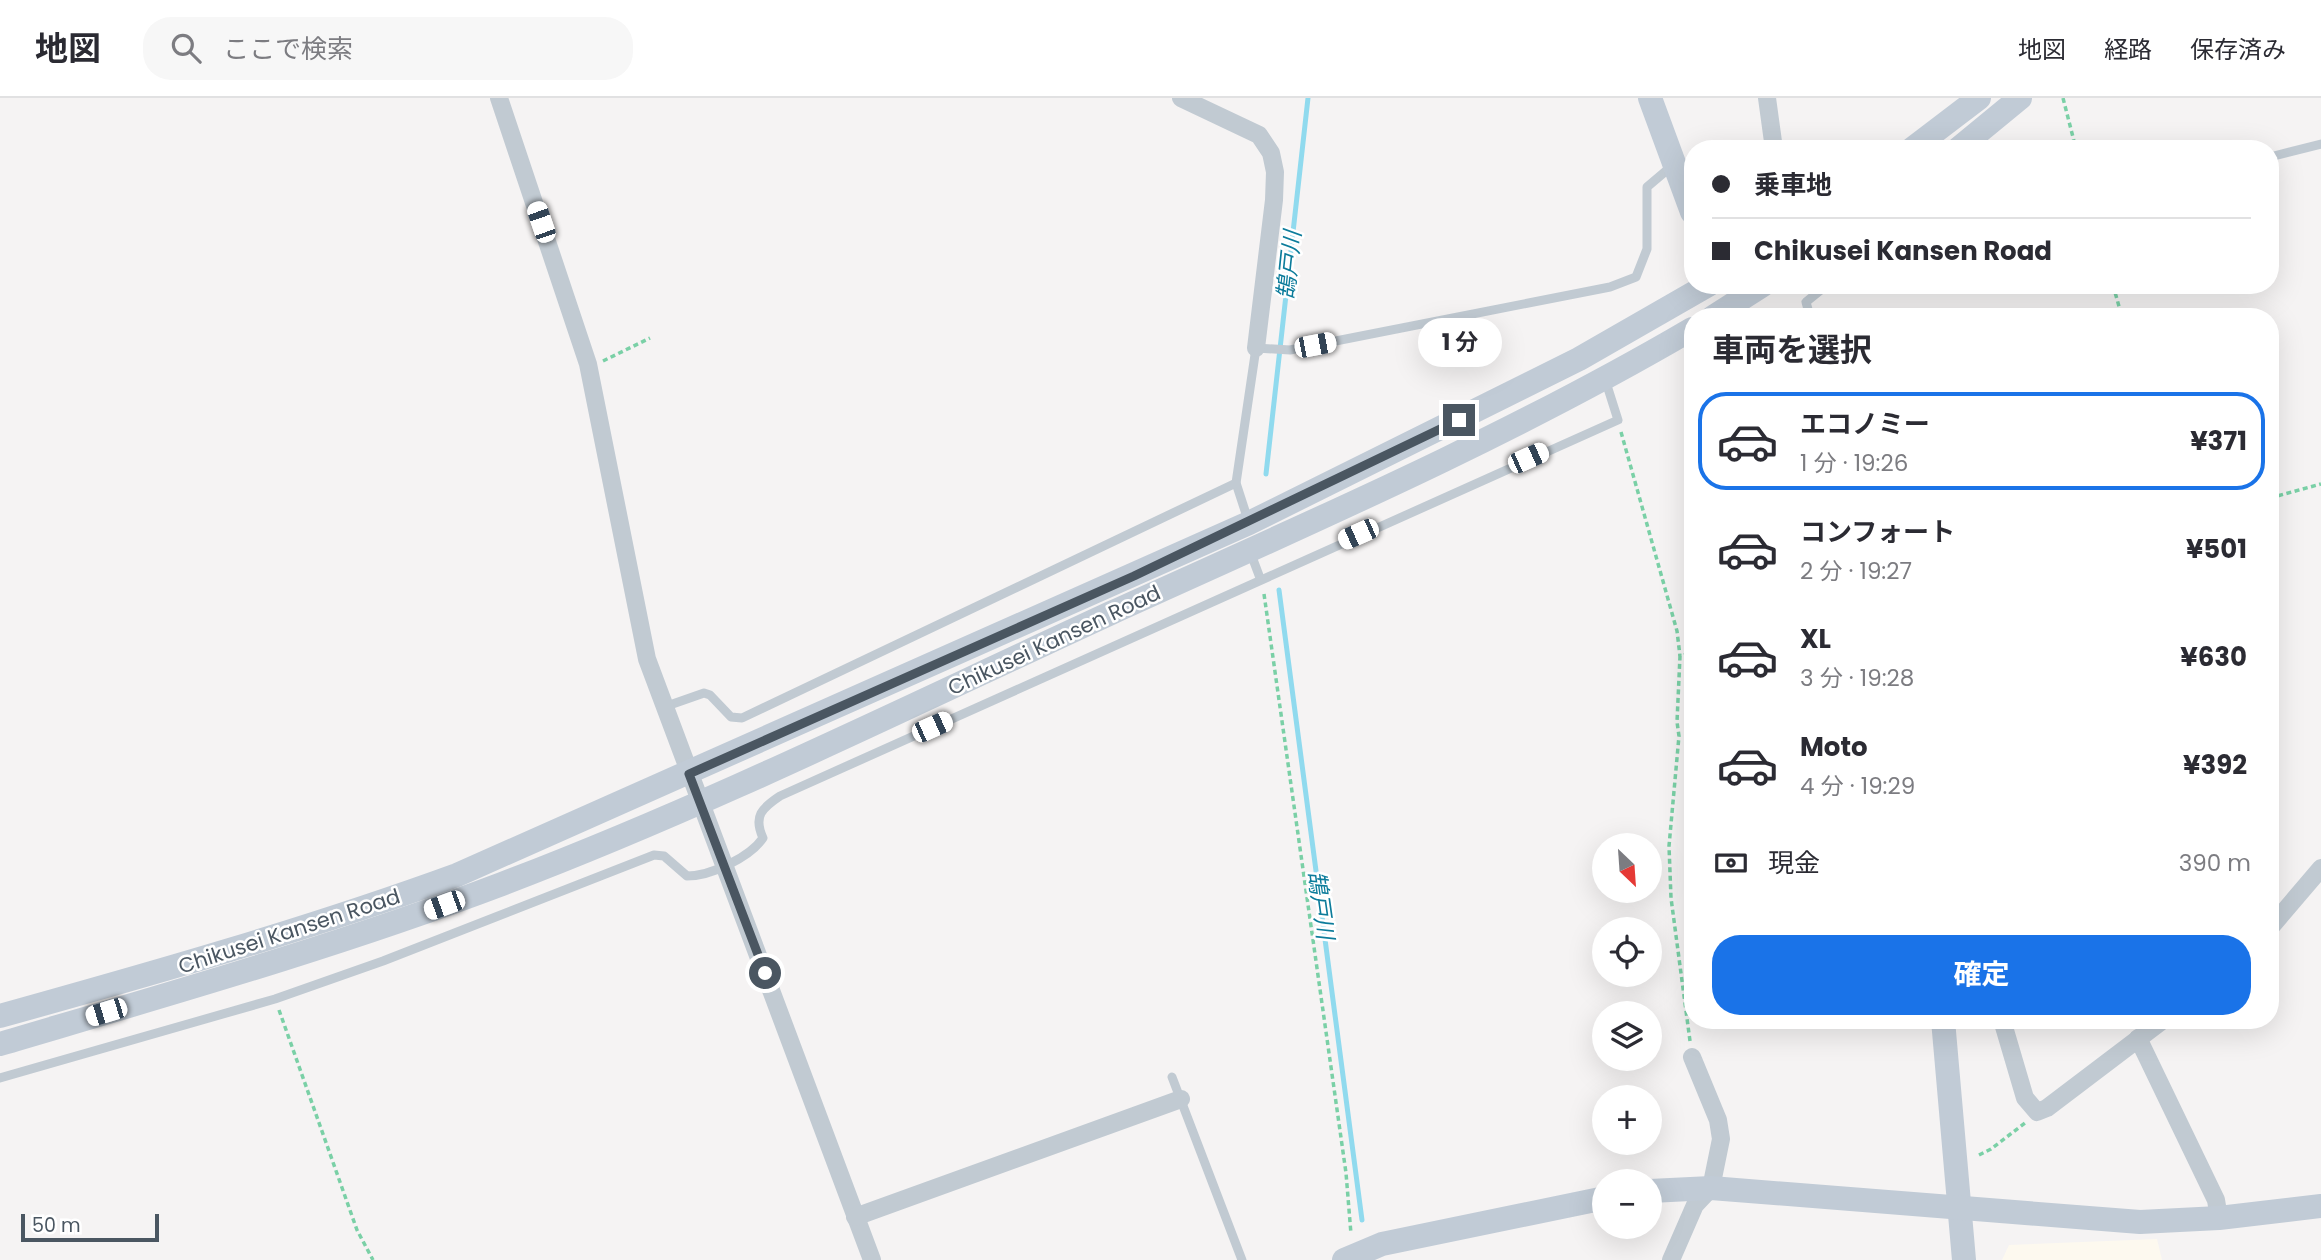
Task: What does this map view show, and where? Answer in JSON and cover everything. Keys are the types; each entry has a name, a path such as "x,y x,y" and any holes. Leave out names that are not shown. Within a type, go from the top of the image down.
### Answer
{"street":[{"path":"499,98 588,364 642,638 664,707 872,1260"},
{"path":"1181,98 1259,135 1271,153 1275,172 1275,200 1256,348"},
{"path":"1650,98 1684,191"},
{"path":"1767,98 1773,140"},
{"path":"1924,140 1979,98"},
{"path":"1969,140 2020,98"},
{"name":"Chikusei Kansen Road","path":"0,1016 209,958 352,913 457,875 1249,523 1542,377 1692,294"},
{"path":"1722,307 1746,294"},
{"name":"Chikusei Kansen Road","path":"0,1044 291,958 424,912 584,851 699,802 1250,550 1605,378 1684,334"},
{"path":"2279,917 2321,868"},
{"path":"1943,1029 1964,1260"},
{"path":"2005,1029 2025,1098 2037,1112 2048,1108 2150,1029"},
{"path":"2138,1038 2216,1200 2219,1218"},
{"path":"1671,1260 1695,1205 1711,1188 1721,1139 1718,1121 1692,1057"},
{"path":"855,1217 1181,1099"},
{"path":"1662,1190 1711,1188 2140,1222 2219,1218 2321,1206"},
{"path":"1349,1258 1382,1244 1592,1201"}],"lane":[{"path":"2279,156 2321,144"},
{"path":"1249,523 1236,483 1256,348 1290,350 1611,287 1636,277 1647,249 1647,187 1674,164"},
{"path":"1807,308 1805,302 1815,294"},
{"path":"0,1078 275,999 383,961 654,855 664,856 687,876 696,876 755,851 763,838 757,824 758,816 763,807 780,796 1618,420 1605,378"},
{"path":"664,707 704,693 731,718 742,718 1236,483"},
{"path":"1250,550 1261,578"},
{"path":"1172,1077 1242,1260"}],"path":[{"path":"2063,98 2074,140"},
{"path":"588,364 612,358 650,338"},
{"path":"1618,420 1677,631 1680,656 1676,722 1679,736 1669,846 1671,898 1684,996"},
{"path":"2279,496 2321,484"},
{"path":"1261,578 1344,1159 1349,1258"},
{"path":"1680,656 1684,655"},
{"path":"275,999 357,1230 373,1260"},
{"path":"1688,1029 1692,1057"},
{"path":"1979,1155 2011,1135 2037,1112"}],"shaded area":[{"path":"2157,1239 2162,1260 2002,1260 2009,1245"}],"waterway":[{"name":"鵠戸川","path":"1266,474 1308,98"},
{"name":"鵠戸川","path":"1279,590 1362,1220"}],"route":[{"path":"765,973 689,774 1088,598 1459,420"}]}
